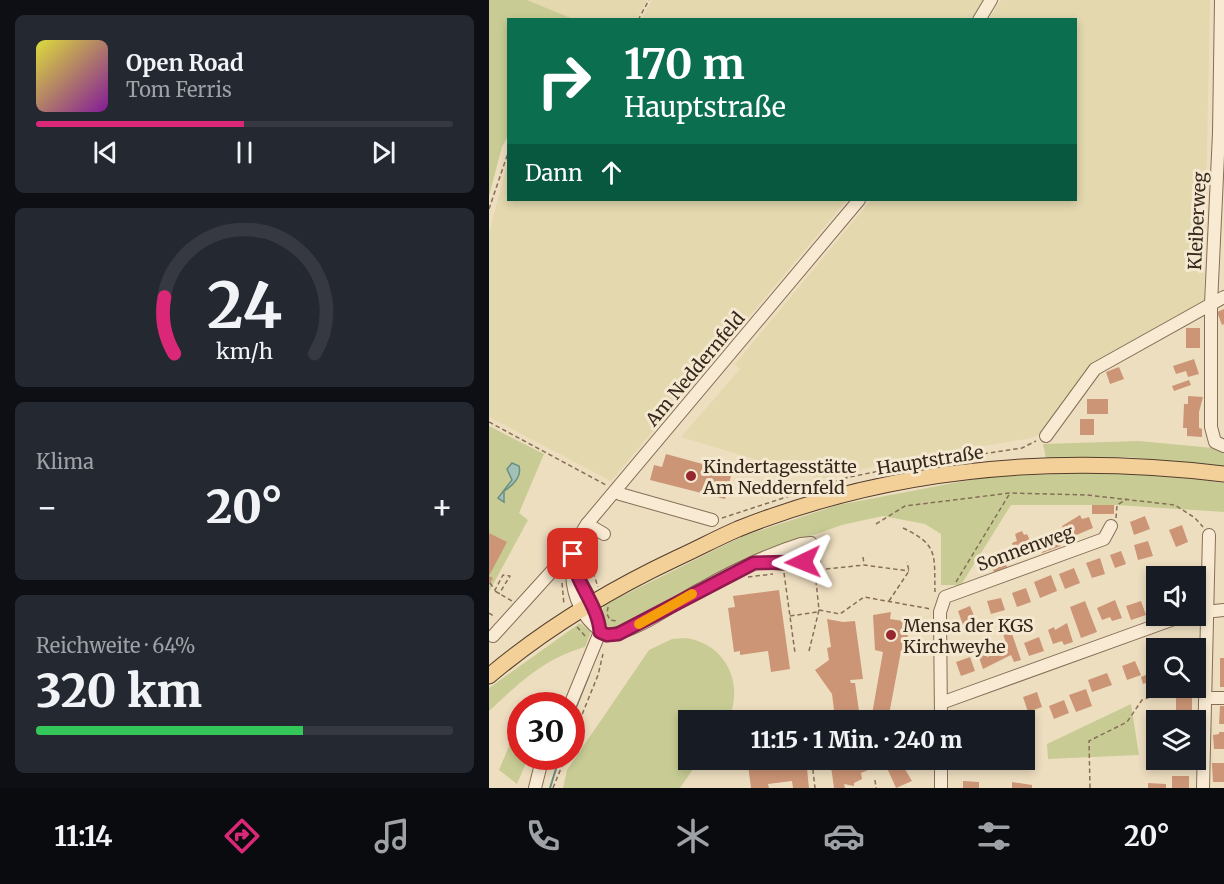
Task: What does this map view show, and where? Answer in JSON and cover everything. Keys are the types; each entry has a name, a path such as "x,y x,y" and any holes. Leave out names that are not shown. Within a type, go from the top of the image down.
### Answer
{"main road":[{"name":"Hauptstraße","path":"489,676 592,602 738,529 843,496 913,479 981,470 1090,464 1151,466 1224,474"}],"street":[{"path":"980,18 991,0"},
{"name":"Kleiberweg","path":"1219,444 1211,427 1218,363 1211,304 1222,133 1221,0"},
{"name":"Am Neddernfeld","path":"573,567 577,538 587,524 858,201"},
{"path":"1046,436 1095,369 1224,297"},
{"path":"615,490 712,520"},
{"path":"587,524 604,534"},
{"name":"Sonnenweg","path":"940,595 1104,539 1111,526"},
{"path":"1206,568 1209,535"},
{"path":"604,634 618,634 632,628 703,587 788,548 811,543 813,566 761,562"},
{"path":"493,636 552,571 573,567 592,602 604,634 576,692"},
{"path":"940,595 941,710"},
{"path":"1206,611 1224,610"},
{"path":"941,703 1154,626"},
{"path":"1203,788 1206,698 1224,698"},
{"path":"535,788 540,770"},
{"path":"941,770 941,788"}],"path":[{"path":"639,18 649,0"},
{"path":"489,209 507,156"},
{"path":"489,422 615,490"},
{"path":"940,595 958,580 1010,493"},
{"path":"876,524 905,506 1010,493 1129,499 1175,505 1195,518 1209,535"},
{"path":"1111,526 1116,516 1117,505 1129,499"},
{"path":"903,528 923,537 933,550 940,595"},
{"path":"584,544 592,602 608,606 607,614 610,620 626,621 632,628"},
{"path":"863,557 864,565"},
{"path":"888,601 909,571 907,562"},
{"path":"809,651 819,610 813,566 864,565 909,571"},
{"path":"784,573 795,653"},
{"path":"741,577 773,574"},
{"path":"495,590 503,575 510,576 499,594"},
{"path":"490,583 499,594 513,601"},
{"path":"790,616 819,610 840,614 864,597 936,609"},
{"path":"489,613 498,619"},
{"path":"585,707 598,675 604,634"},
{"path":"1090,788 1089,741 1127,722 1142,700 1148,698"},
{"path":"553,788 560,770"},
{"path":"813,770 815,788"},
{"path":"875,780 876,788"}],"shaded area":[{"path":"527,0 647,0 637,18 571,18"},
{"path":"652,0 983,0 973,18 642,18"},
{"path":"1001,0 1210,0 1204,303 1093,362 1041,434 1032,438 910,458 820,479 681,437 740,369 735,364 870,201 1077,201 1077,18 990,18"},
{"path":"507,164 507,201 846,201 611,481 489,417 489,234"}],"green space":[{"path":"489,0 527,0 571,18 507,18 507,138 502,147 489,196"},
{"path":"489,426 544,454 519,513 528,520 489,592"},
{"path":"1139,441 1224,449 1224,468 1129,457 1046,458 1043,444"},
{"path":"1099,472 1171,475 1224,483 1224,512 1116,505 1011,505 961,585 941,585 941,534 925,524 883,516 842,525 753,556 615,630 607,626 601,617 604,605 743,536 838,505 985,477"},
{"path":"580,623 591,632 585,647 557,658 533,673 507,692 507,695 489,711 489,688"},
{"path":"686,638 712,648 728,668 733,680 734,693 732,710 678,710 678,770 692,770 680,788 563,788 567,770 585,770 585,744 649,650 672,639"},
{"path":"1131,704 1139,755 1048,759 1047,744"},
{"path":"507,751 507,770 523,770 517,784 499,770"}],"water":[{"path":"512,463 519,466 520,470 513,484 504,491 504,502 498,498 512,480 507,469"}],"building":[{"path":"1224,309 1224,324 1222,325 1217,312"},
{"path":"1186,328 1200,328 1200,348 1186,348"},
{"path":"1194,359 1199,374 1188,377 1186,371 1176,374 1173,366"},
{"path":"1119,367 1124,379 1110,384 1106,372"},
{"path":"1189,380 1191,385 1174,391 1172,386"},
{"path":"1188,396 1203,397 1199,412 1199,428 1202,429 1202,437 1187,436 1187,428 1183,428 1184,404 1188,404"},
{"path":"1087,399 1108,399 1108,414 1087,414"},
{"path":"1080,419 1094,419 1094,435 1080,435"},
{"name":"Kindertagesstätte Am Neddernfeld","path":"666,454 732,472 725,499 650,480 654,465 662,467"},
{"path":"1092,505 1114,505 1114,514 1092,514"},
{"path":"1080,515 1082,519 1089,517 1093,528 1067,539 1062,526"},
{"path":"1145,516 1150,529 1134,535 1130,522"},
{"path":"1182,525 1188,542 1176,547 1169,530"},
{"path":"1022,531 1024,535 1027,534 1034,550 1016,556 1012,543 1017,541 1015,534"},
{"path":"1056,532 1061,546 1042,553 1037,540"},
{"path":"489,533 507,542 489,576"},
{"path":"1148,541 1153,556 1138,560 1134,545"},
{"path":"1121,551 1126,564 1115,568 1110,555"},
{"path":"1003,555 1007,567 994,572 989,561"},
{"path":"1100,558 1105,574 1092,578 1086,563"},
{"path":"1074,568 1080,583 1065,589 1059,574"},
{"path":"1051,575 1057,591 1040,598 1034,582"},
{"path":"1026,588 1031,602 1017,607 1012,593"},
{"path":"779,590 790,669 771,672 768,651 740,655 740,651 734,652 728,608 735,607 733,596"},
{"path":"1001,598 1005,610 991,614 987,601"},
{"path":"1115,600 1122,618 1112,621 1110,617 1102,620 1097,608"},
{"path":"1085,601 1097,632 1081,638 1070,607"},
{"path":"1141,601 1146,615 1131,620 1126,606"},
{"path":"970,606 977,623 964,628 958,611"},
{"path":"891,612 890,619 910,622 905,652 901,651 890,710 873,710 883,652 875,650 873,615"},
{"path":"827,619 843,622 855,621 863,679 850,680 851,683 855,683 859,710 834,710 832,694 815,670 829,660 827,648 831,647"},
{"path":"1067,623 1073,642 1064,645 1062,641 1053,644 1048,630 1054,627 1055,630"},
{"path":"1011,631 1021,660 1014,662 1011,655 983,669 974,643 981,641 987,657 1008,649 1003,634"},
{"path":"1039,637 1044,651 1029,656 1024,643"},
{"path":"970,657 975,671 961,676 956,662"},
{"path":"1220,658 1224,658 1224,687 1220,687"},
{"path":"1135,661 1141,675 1127,680 1122,666"},
{"path":"1107,673 1112,685 1092,692 1088,680"},
{"path":"1146,675 1146,683 1143,684 1141,677"},
{"path":"1086,689 1092,706 1076,712 1069,695"},
{"path":"1037,692 1042,707 1027,710 1023,697"},
{"path":"1176,698 1192,698 1192,710 1176,710"},
{"path":"1064,700 1069,713 1054,719 1049,706"},
{"path":"1220,706 1224,706 1224,724 1219,724"},
{"path":"1224,732 1224,749 1214,749 1213,735"},
{"path":"1212,763 1224,763 1224,782 1213,782"},
{"path":"749,770 807,770 809,788 793,788 792,781 768,784 769,788 751,788"},
{"path":"832,770 868,770 861,773 862,779 854,783 854,786 844,784 845,788 834,788"},
{"path":"888,770 906,770 912,781 896,788"},
{"path":"1172,776 1189,776 1189,788 1172,788"},
{"path":"963,781 979,782 979,788 963,788"},
{"path":"1012,782 1032,785 1032,788 1012,788"},
{"path":"1148,783 1166,784 1166,788 1148,788"}],"waterway":[{"path":"582,692 589,675"},
{"path":"550,788 556,770"}],"slow traffic":[{"path":"639,624 692,594"}],"place":[{"name":"Kindertagesstätte Am Neddernfeld","path":"691,476"},
{"name":"Mensa der KGS Kirchweyhe","path":"891,635"}],"route":[{"path":"573,554 573,567 592,602 599,619 600,632 607,635 618,634 632,628 703,587 754,563 803,562"}]}
